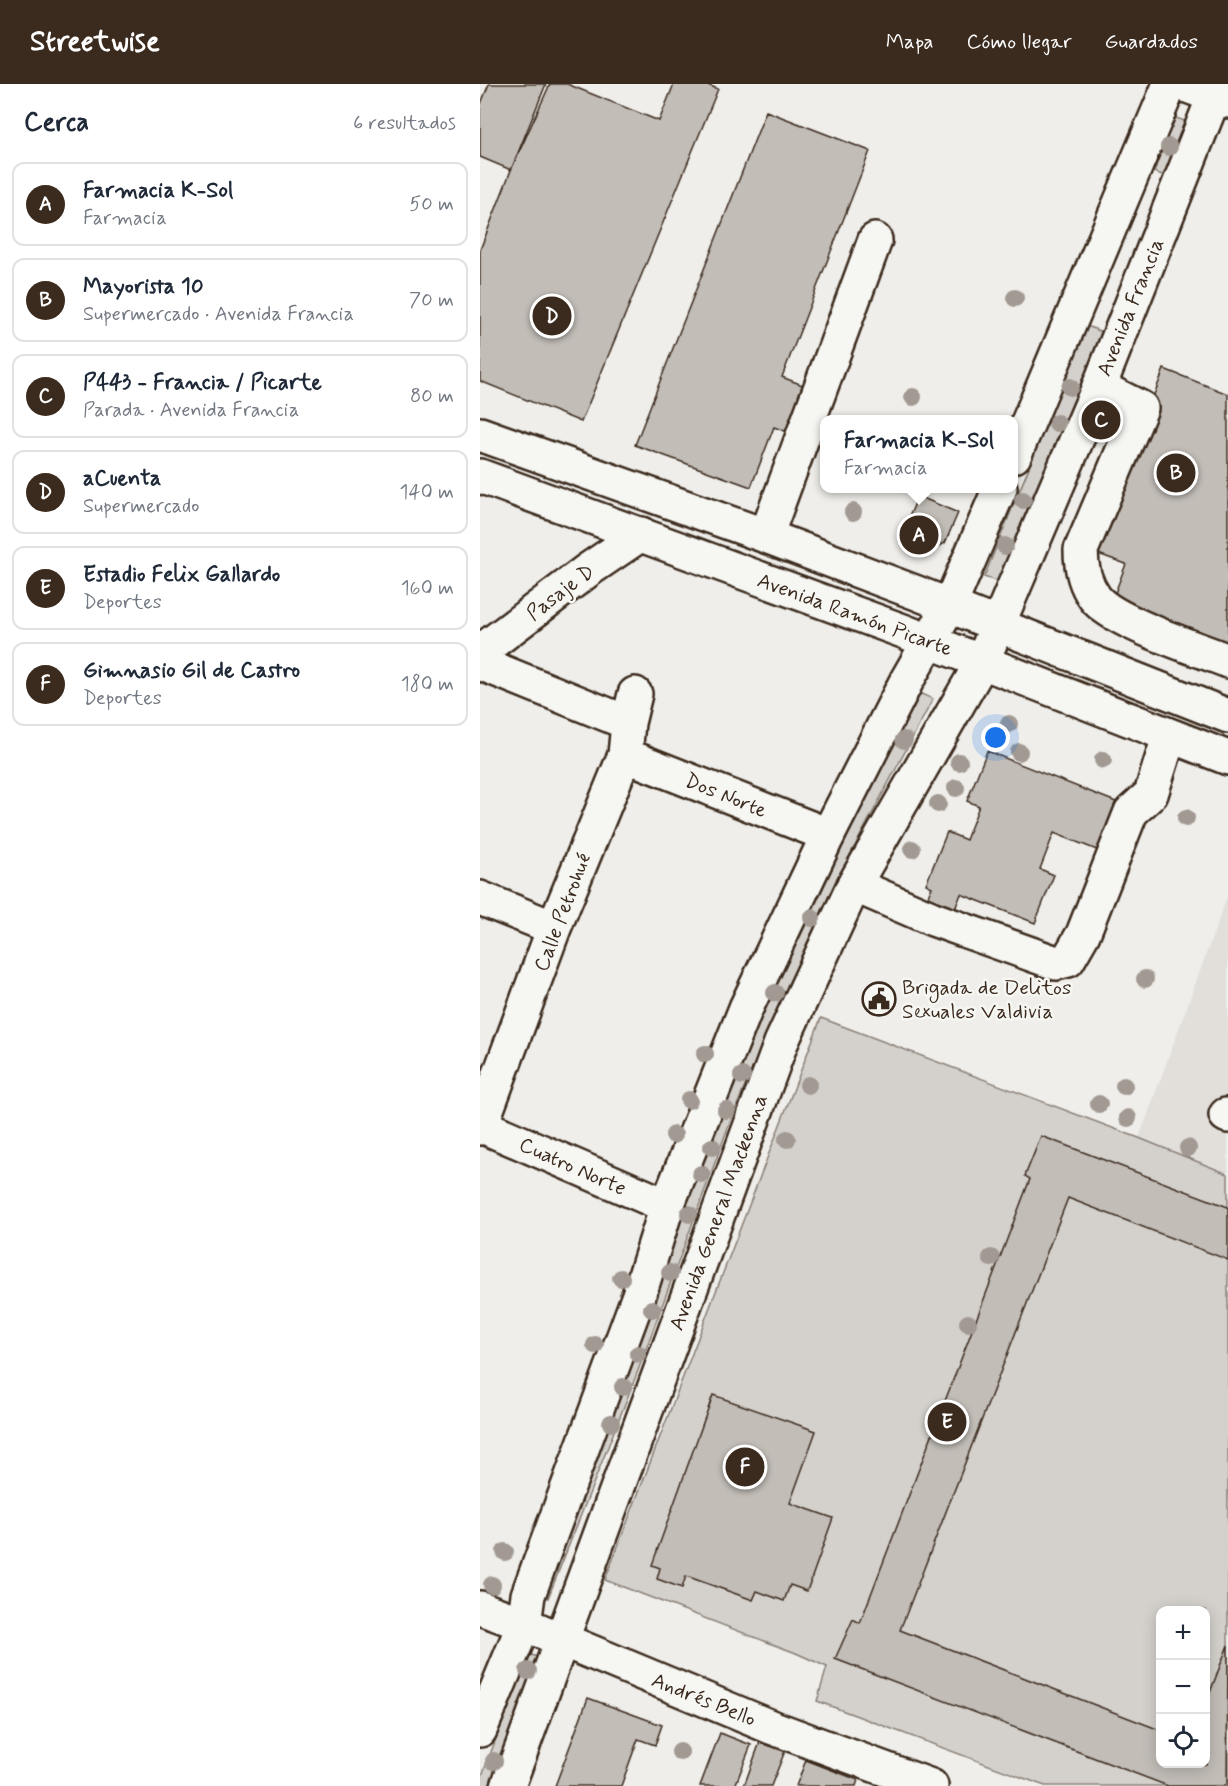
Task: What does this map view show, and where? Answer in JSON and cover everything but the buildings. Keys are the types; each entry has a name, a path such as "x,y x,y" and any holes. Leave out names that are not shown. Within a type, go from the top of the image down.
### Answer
{"main road":[{"path":"1018,447 1170,84"},
{"path":"1182,84 1221,94"},
{"name":"Avenida Francia","path":"982,662 1221,94"},
{"path":"766,536 875,240"},
{"path":"1085,289 1090,312 1105,326 1119,332"},
{"path":"1099,387 1141,408 1081,550 1081,567 1086,583 1095,597 1114,614 1228,661"},
{"name":"Avenida Ramón Picarte","path":"480,434 917,592 939,625 982,662 1228,758"},
{"name":"Avenida Ramón Picarte","path":"480,476 641,534 939,625 997,624 1228,716"},
{"path":"480,1730 524,1624 528,1595 639,1295 667,1206 746,1008 828,835 902,690 939,625 998,493"},
{"name":"Pasaje D","path":"480,652 588,570 641,534"},
{"name":"Avenida General Mackenna","path":"508,1786 781,1043 854,885 982,662"},
{"name":"Dos Norte","path":"480,663 629,724 828,835"},
{"name":"Calle Petrohué","path":"480,1126 629,724"},
{"path":"854,885 933,919 1056,963 1068,960 1083,934 1131,812 1151,794 1170,736"},
{"path":"480,898 554,928"},
{"name":"Cuatro Norte","path":"480,1126 667,1206"},
{"name":"Andrés Bello","path":"480,1608 524,1624 771,1727 931,1786"}],"shaded area":[{"path":"1173,117 1188,122 1168,177 1154,172"},
{"path":"1087,326 1102,332 999,582 984,577"},
{"path":"919,693 933,699 832,889 782,998 730,1122 636,1376 548,1598 535,1595 754,1018 832,858"},
{"path":"1228,894 1228,1174 1139,1138"},
{"path":"821,1018 1228,1174 1228,1786 1045,1786 817,1701 827,1667 605,1580"},
{"path":"531,1655 537,1660 490,1786 480,1786 527,1657"}],"place":[{"name":"aCuenta","path":"552,316"},
{"name":"P443 - Francia / Picarte","path":"1101,420"},
{"name":"Mayorista 10","path":"1176,473"},
{"name":"Farmacia K-Sol","path":"919,535"},
{"name":"Brigada de Delitos Sexuales Valdivia","path":"879,999"},
{"name":"Estadio Felix Gallardo","path":"947,1422"},
{"name":"Gimnasio Gil de Castro","path":"745,1467"}]}
